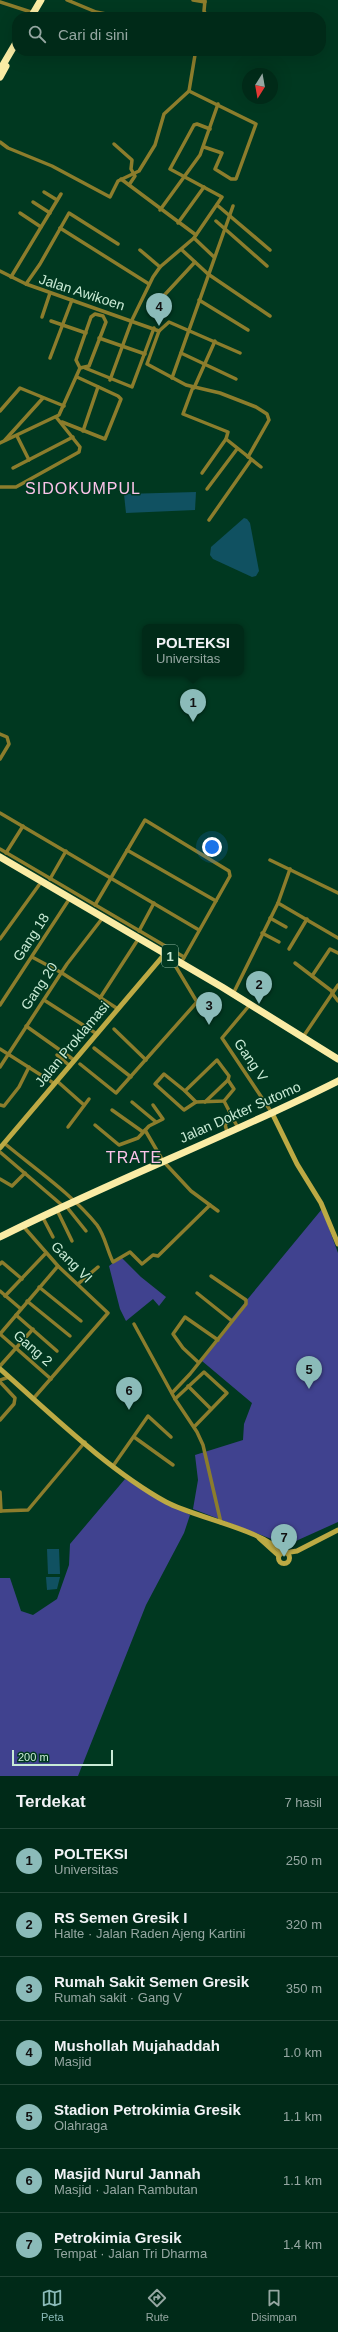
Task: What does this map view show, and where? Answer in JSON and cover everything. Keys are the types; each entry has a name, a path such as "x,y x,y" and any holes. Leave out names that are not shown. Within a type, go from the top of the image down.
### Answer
{"highway":[{"path":"35,12 41,0"},
{"path":"36,12 45,0"},
{"path":"1,67 12,49"},
{"path":"0,77 13,56"},
{"name":"1","path":"0,858 179,961 233,994 338,1063"},
{"name":"1","path":"0,862 163,956 179,961 248,1007 303,1037 338,1059"},
{"name":"Jalan Dokter Sutomo","path":"0,1237 62,1206 272,1113 338,1081"}],"main road":[{"name":"Jalan Proklamasi","path":"0,1148 163,956"},
{"path":"272,1113 297,1164 321,1203 338,1244"},
{"path":"0,1369 33,1399 113,1466 165,1501 186,1512 258,1537 282,1554 288,1555 289,1560"},
{"path":"282,1554 297,1551 338,1530"},
{"path":"282,1554 282,1563 286,1563 297,1551"}],"street":[{"path":"67,0 96,12"},
{"path":"193,0 205,1 206,12"},
{"path":"0,2 24,12"},
{"path":"0,142 13,150 52,166 109,197 121,179 139,171 156,145 164,114 189,91 195,56"},
{"path":"189,91 256,124 237,178 231,178 215,169 222,153 204,147"},
{"path":"160,210 204,147 218,104"},
{"path":"110,380 132,320 149,284 160,267 182,250 195,237 222,196 183,178 171,168 194,125 197,124 210,128"},
{"path":"114,144 132,160 131,169 134,172 134,178 129,185"},
{"path":"121,179 195,237 214,257"},
{"path":"178,223 204,187"},
{"path":"44,192 57,200"},
{"path":"11,277 61,194"},
{"path":"33,202 50,213"},
{"path":"217,205 270,250"},
{"path":"172,378 198,300 233,206"},
{"path":"20,213 41,227"},
{"path":"26,284 40,264 70,213 118,244"},
{"path":"216,221 267,266"},
{"path":"60,228 149,284"},
{"path":"140,250 160,267"},
{"path":"182,250 208,274 270,316"},
{"path":"158,302 195,262"},
{"name":"Jalan Awikoen","path":"0,271 26,284 132,320 159,331"},
{"path":"42,316 50,293"},
{"path":"50,358 72,300"},
{"path":"198,300 248,330"},
{"path":"99,314 101,310"},
{"path":"1,443 56,417 64,406 76,377 82,368 89,366 106,322 105,318 99,314 95,314 91,317 76,360 82,368 110,380 132,387 154,328"},
{"path":"51,321 86,333"},
{"path":"209,520 250,458 269,417 245,402 194,387 172,378 147,364 159,331 170,322 240,353"},
{"path":"100,338 145,354"},
{"path":"202,473 226,439 228,432 183,414 204,363 215,341"},
{"path":"181,353 236,379"},
{"path":"62,422 105,438 121,399 118,396 76,377"},
{"path":"83,431 98,387"},
{"path":"0,411 18,389 64,406"},
{"path":"1,443 43,398"},
{"path":"0,487 16,487 78,454 80,447 62,422 56,417"},
{"path":"17,436 30,460"},
{"path":"13,468 72,437"},
{"path":"226,439 261,467"},
{"path":"207,489 237,449"},
{"path":"0,734 7,737 9,744 0,759"},
{"path":"0,813 199,930"},
{"path":"95,905 143,821 147,821 229,871 230,876 199,930 179,961"},
{"path":"6,853 22,826"},
{"path":"0,849 50,880 139,931 179,961 197,1002 116,1093 80,1064"},
{"path":"127,850 216,901"},
{"path":"50,880 66,852"},
{"path":"270,860 338,893"},
{"path":"233,994 278,903 290,869"},
{"path":"0,939 39,885"},
{"name":"Gang 18","path":"0,1005 68,901"},
{"path":"139,931 154,903"},
{"path":"278,903 338,938"},
{"path":"270,918 286,927"},
{"path":"290,949 307,919"},
{"name":"Gang 20","path":"0,1067 62,973 101,920"},
{"path":"0,930 4,933"},
{"path":"262,933 279,942"},
{"path":"100,998 137,941"},
{"path":"312,976 330,949 338,953"},
{"path":"32,957 62,973 118,1009"},
{"path":"295,963 333,993 338,1001"},
{"path":"303,1037 338,985"},
{"path":"44,1000 97,1034"},
{"name":"Gang V","path":"248,1007 222,1036 272,1113"},
{"path":"26,1026 74,1060"},
{"path":"114,1028 146,1060"},
{"path":"94,1048 130,1077"},
{"path":"0,1049 56,1082 84,1105"},
{"path":"57,1055 70,1066"},
{"path":"185,1091 217,1060 229,1076 228,1080 234,1089 224,1101 196,1102 184,1110 155,1084 164,1074 196,1102"},
{"path":"0,1105 4,1106 19,1087 29,1067"},
{"path":"205,1102 228,1080"},
{"path":"68,1127 89,1099"},
{"path":"224,1101 238,1128"},
{"path":"132,1102 156,1122"},
{"path":"95,1125 119,1145 138,1138 144,1131 156,1122 163,1119 153,1106"},
{"path":"112,1110 144,1131 163,1161 192,1191 218,1211"},
{"path":"228,1132 225,1124 234,1119"},
{"path":"4,1143 73,1201 97,1226 112,1262 131,1252 142,1264 153,1256 161,1254 210,1205"},
{"path":"0,1152 62,1206 86,1231"},
{"path":"0,1179 12,1186 25,1173"},
{"path":"62,1206 72,1241"},
{"path":"42,1216 53,1237"},
{"name":"Gang VI","path":"23,1226 58,1266 108,1313 51,1379"},
{"path":"5,1296 46,1253"},
{"path":"1,1262 22,1279"},
{"path":"0,1334 58,1266"},
{"path":"78,1284 98,1267"},
{"path":"172,1393 218,1340 244,1307 246,1301 210,1276"},
{"path":"39,1287 81,1321"},
{"path":"0,1291 21,1309"},
{"path":"197,1293 232,1321"},
{"path":"27,1301 70,1336"},
{"path":"16,1315 57,1351"},
{"path":"198,1362 183,1348 173,1334 185,1317 218,1340"},
{"path":"134,1324 175,1399 195,1426 203,1445 221,1524"},
{"path":"0,1369 32,1329"},
{"name":"Gang 2","path":"0,1334 51,1379"},
{"path":"175,1399 205,1372 227,1393 195,1426"},
{"path":"0,1420 14,1404 15,1398 0,1381 9,1377"},
{"path":"33,1399 51,1379"},
{"path":"188,1386 211,1409"},
{"path":"113,1466 148,1416 171,1437"},
{"path":"134,1437 173,1465"},
{"path":"0,1492 1,1511 22,1512 28,1510 85,1442"}],"shaded area":[{"path":"322,1209 338,1253 338,1522 287,1545 193,1509 198,1480 195,1455 243,1440 244,1424 252,1403 202,1361 232,1318"},
{"path":"121,1257 141,1277 166,1297 159,1306 153,1299 126,1321 120,1309 109,1266"},
{"path":"125,1479 190,1515 184,1533 146,1605 78,1776 0,1776 0,1578 10,1578 21,1611 33,1615 57,1599 69,1565 70,1544"}],"water":[{"path":"196,492 195,510 126,513 124,494"},
{"path":"244,518 250,523 259,571 256,576 252,577 213,559 210,555 211,547"},
{"path":"47,1549 59,1549 60,1574 48,1574"},
{"path":"46,1577 60,1577 57,1589 47,1590"}],"place":[{"name":"Mushollah Mujahaddah","path":"159,326"},
{"name":"POLTEKSI","path":"193,722"},
{"name":"RS Semen Gresik I","path":"259,1004"},
{"name":"Rumah Sakit Semen Gresik","path":"209,1025"},
{"name":"Stadion Petrokimia Gresik","path":"309,1389"},
{"name":"Masjid Nurul Jannah","path":"129,1410"},
{"name":"Petrokimia Gresik","path":"284,1557"}],"district":[{"name":"SIDOKUMPUL","path":"83,488"},
{"name":"TRATE","path":"134,1157"}]}
